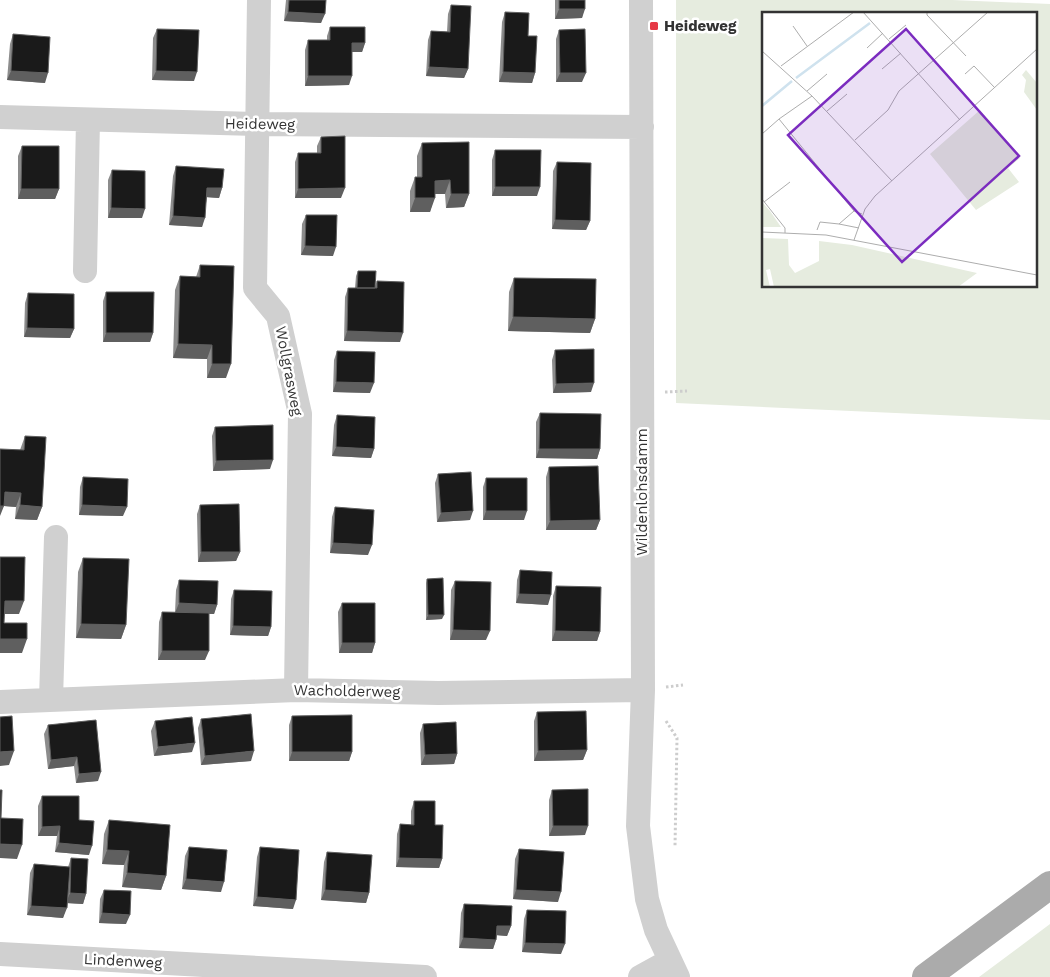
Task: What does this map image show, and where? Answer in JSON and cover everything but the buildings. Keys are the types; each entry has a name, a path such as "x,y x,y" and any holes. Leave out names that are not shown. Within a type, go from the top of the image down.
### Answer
{"main road":[{"path":"926,977 1050,885"}],"street":[{"name":"Wollgrasweg","path":"259,0 255,288 278,316 300,414 296,690"},
{"name":"Wildenlohsdamm","path":"641,0 642,702 638,826 647,899 673,969"},
{"name":"Heideweg","path":"0,117 258,124 642,126"},
{"path":"85,271 88,120"},
{"path":"51,699 56,537"},
{"name":"Wacholderweg","path":"0,702 296,690 438,693 642,702"},
{"name":"Lindenweg","path":"0,954 425,977"},
{"path":"640,977 673,969"}],"path":[{"path":"642,702 665,720 677,738 675,846"}],"shaded area":[{"path":"676,0 952,0 1050,4 1050,420 676,403"},
{"path":"1050,924 1050,977 979,977"}],"place":[{"name":"Heideweg","path":"654,26"}]}
